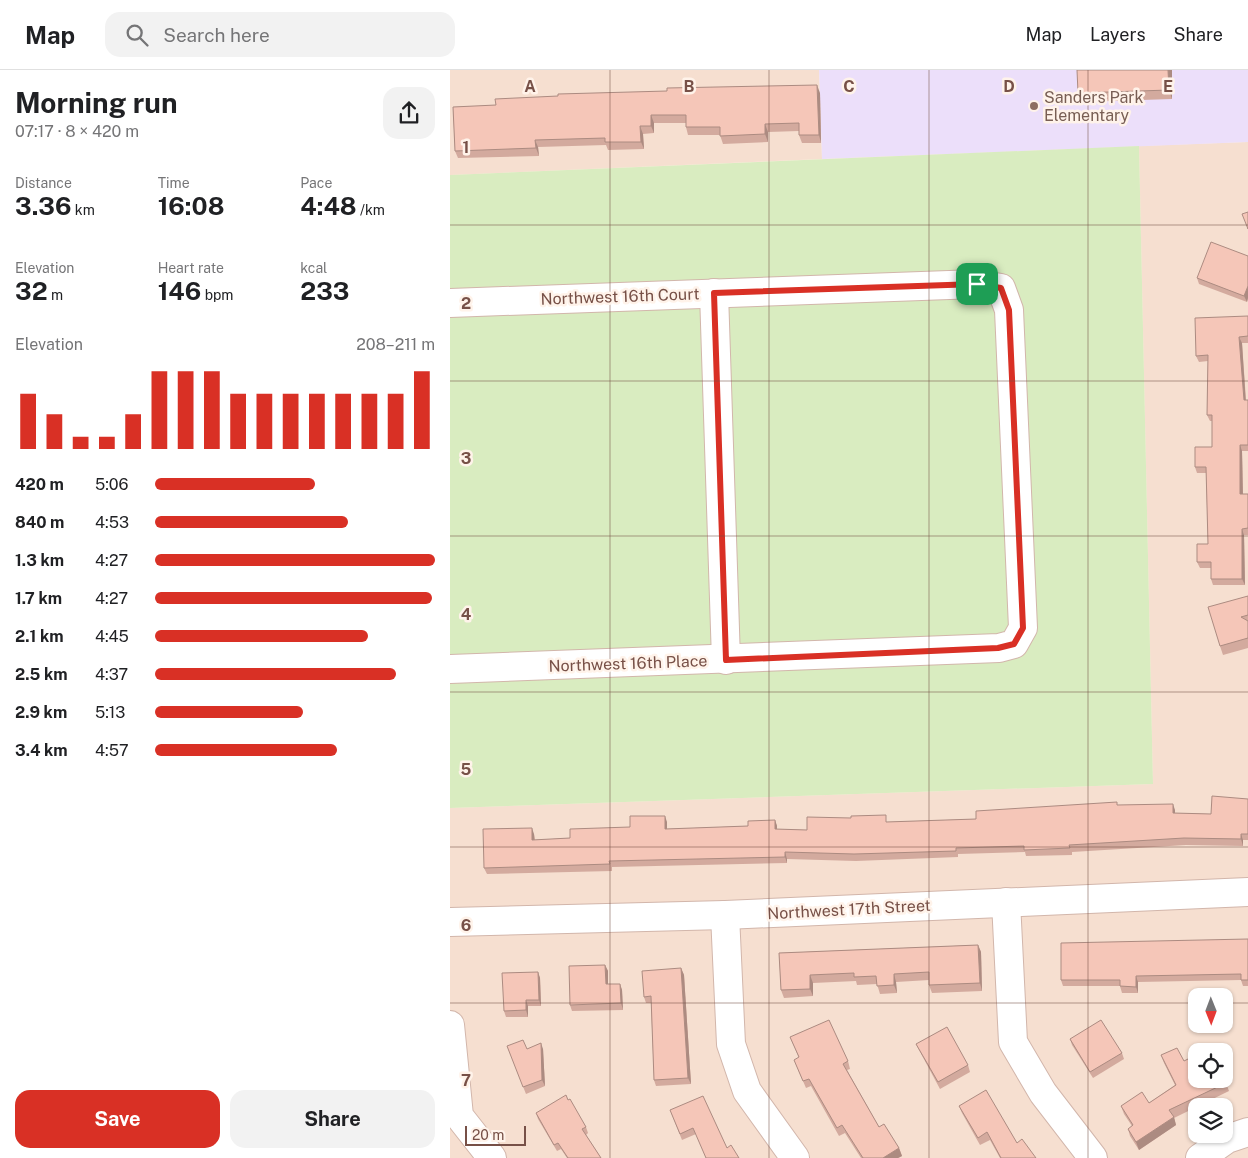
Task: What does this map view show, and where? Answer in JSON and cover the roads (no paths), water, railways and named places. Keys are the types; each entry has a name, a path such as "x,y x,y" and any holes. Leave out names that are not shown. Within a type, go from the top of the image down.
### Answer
{"street":[{"name":"Northwest 16th Court","path":"450,303 977,284 1001,288 1009,310 1023,628 1014,644"},
{"path":"714,293 726,660"},
{"name":"Northwest 16th Place","path":"450,669 726,660 998,648 1014,644"},
{"name":"Northwest 17th Street","path":"450,922 725,915 1248,892"},
{"path":"1006,902 1013,1042 1043,1093 1093,1158"},
{"path":"725,915 731,1044 747,1091 795,1158"},
{"path":"450,1025 455,1119 492,1158"},
{"path":"1200,1158 1227,1139 1248,1132"}],"place":[{"name":"Sanders Park Elementary","path":"1034,106"}]}
